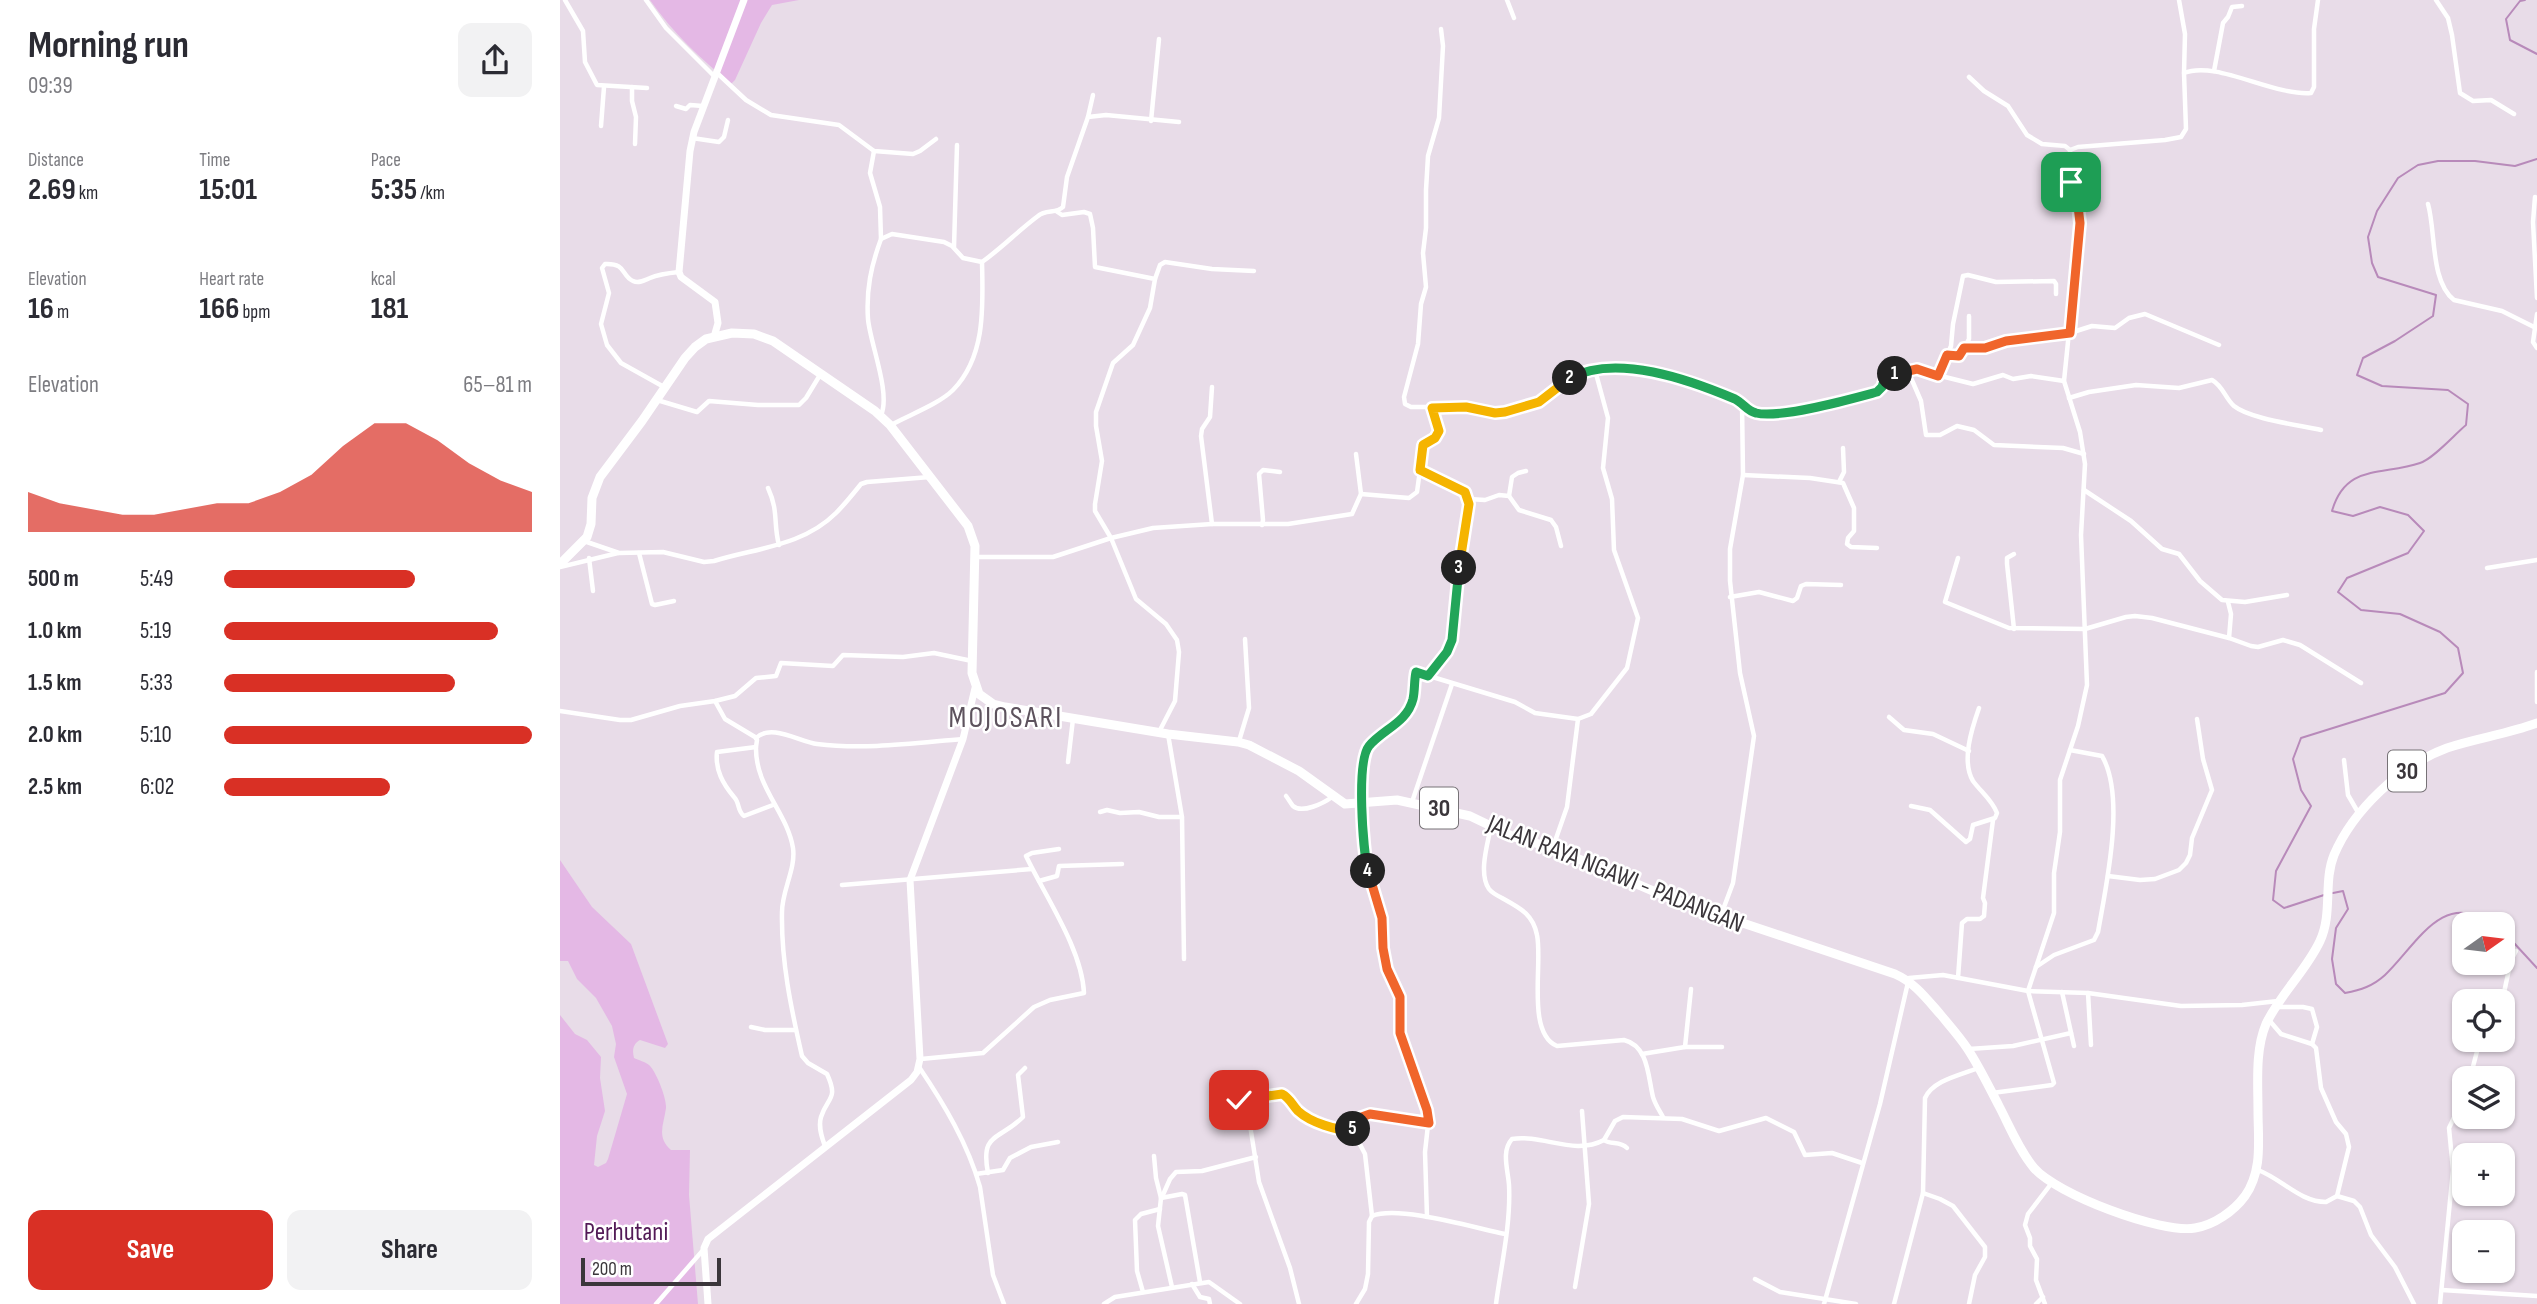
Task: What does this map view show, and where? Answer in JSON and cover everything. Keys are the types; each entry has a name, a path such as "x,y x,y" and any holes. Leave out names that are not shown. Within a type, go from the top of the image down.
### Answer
{"highway":[{"path":"560,566 584,541 590,529 591,506 597,482 690,352 701,342 714,337 744,332 763,337 821,373 881,416 972,532 975,557 972,661 975,688"},
{"name":"JALAN RAYA NGAWI - PADANGAN","path":"975,688 983,698 999,706 1163,733 1238,742 1299,771 1345,804 1362,804 1383,799 1412,802 1470,816 1514,837 1553,848 1649,891 1862,962 1907,980 1923,993 1968,1049 2028,1160 2051,1184 2101,1206 2146,1221 2187,1229 2210,1223 2237,1206 2251,1185 2257,1170 2259,1050 2269,1020 2319,942 2326,925 2333,858 2359,814"},
{"name":"30","path":"2359,814 2395,779 2444,749 2537,723"}],"street":[{"path":"565,0 583,31 586,65 597,85 647,88"},
{"path":"646,0 666,28 715,74 746,100 771,115 839,125 874,151 913,154 920,152 936,139"},
{"path":"714,337 718,326 716,304 681,277 679,272 692,138 744,0"},
{"path":"1507,0 1514,18"},
{"path":"1969,77 1984,91 2008,106 2027,135 2042,144 2070,149 2165,141 2181,137 2185,133 2186,119 2185,34 2179,0"},
{"path":"2184,74 2196,70 2214,71 2300,93 2312,92 2314,29 2318,0"},
{"path":"2436,0 2448,18 2460,93 2473,101 2491,100 2515,114"},
{"path":"2214,71 2224,23 2232,7 2242,6"},
{"path":"1441,29 1443,46 1439,118 1426,178 1423,253 1426,287 1421,304 1418,344 1404,397 1407,406 1466,407 1495,413 1505,412 1539,402 1567,379 1595,370 1623,368 1645,371 1708,389 1742,403 1757,414 1802,409 1877,392 1888,376 1917,369 1973,384 2003,375 2016,379 2031,376 2064,381"},
{"path":"1150,121 1159,39"},
{"path":"601,126 604,87"},
{"path":"632,87 636,117 635,144"},
{"path":"881,239 892,234 944,242 954,247 963,258 982,262 1005,246 1039,215 1062,209 1067,177 1088,117 1093,94"},
{"path":"676,106 686,109 690,105 703,106"},
{"path":"1088,117 1179,122"},
{"path":"692,138 719,142 724,137 728,120"},
{"path":"954,247 957,145"},
{"path":"1992,1093 2054,1084 2028,991 2054,913 2054,873 2060,832 2060,780 2087,691 2081,535 2084,454 2064,381 2080,223 2070,176 2070,149"},
{"path":"874,151 870,173 880,207 881,239 872,263 868,285 868,320 884,400 881,416"},
{"path":"2535,197 2533,222 2537,298"},
{"path":"2428,204 2433,220 2439,277 2448,295 2454,300 2502,311 2535,327"},
{"path":"1056,211 1062,215 1084,212 1090,214 1095,267 1155,279"},
{"path":"890,425 950,393 972,361 982,322 982,262"},
{"path":"1184,959 1182,817 1163,733 1175,701 1178,645 1166,624 1136,599 1111,538 1095,508 1102,461 1096,426 1097,412 1110,368 1117,358 1133,345 1150,308 1160,265 1169,262 1212,269 1254,271"},
{"path":"665,387 621,363 607,345 601,324 609,292 602,268 605,264 621,267 632,281 638,282 661,274 679,272"},
{"path":"1938,376 1951,346 1961,279 1964,275 1996,282 2054,281 2057,286 2056,294"},
{"path":"1964,348 1985,348 2006,341 2070,333 2096,326 2115,328 2129,318 2145,314 2219,345"},
{"path":"2537,314 2533,344 2537,348"},
{"path":"1947,355 1959,356 1964,348 1969,339 1969,316"},
{"path":"1427,1217 1427,1110 1400,1033 1400,997 1387,969 1382,918 1363,849 1362,804 1367,750 1406,714 1413,698 1416,672 1515,702 1540,714 1578,719 1591,714 1627,668 1638,618 1614,550 1612,499 1603,468 1608,418 1595,370"},
{"path":"1908,371 1921,401 1926,435 1943,434 1956,426 1974,430 1992,444 2063,448 2084,454"},
{"path":"657,400 697,412 709,401 799,405 821,373"},
{"path":"2069,398 2136,385 2179,388 2212,380 2218,383 2236,407 2261,417 2321,430"},
{"path":"1212,387 1210,417 1201,432 1212,524"},
{"path":"1721,916 1733,883 1754,736 1740,673 1730,597 1730,549 1743,475 1742,403"},
{"path":"1360,494 1409,498 1417,492 1423,445 1435,438 1439,431 1432,408"},
{"path":"1839,482 1844,472 1843,449"},
{"path":"975,557 1053,557 1153,528 1212,524 1295,524 1352,514 1360,494 1356,454"},
{"path":"1262,525 1259,474 1263,470 1280,471"},
{"path":"1420,470 1465,492 1469,499 1452,640 1447,652 1428,676"},
{"path":"1527,471 1512,477 1509,496 1519,510 1551,520 1556,527 1561,546"},
{"path":"1743,475 1810,478 1845,485 1846,494 1854,508 1854,531 1847,544 1851,547 1877,548"},
{"path":"560,566 619,553 673,553 709,562 804,536 827,521 862,484 931,477"},
{"path":"768,488 776,512 775,530 779,545"},
{"path":"2084,490 2131,521 2162,549 2179,554 2216,596 2228,602 2245,602 2287,595"},
{"path":"1469,499 1485,500 1499,495 1509,496"},
{"path":"584,541 619,553"},
{"path":"639,553 652,604 655,606 674,601"},
{"path":"2014,554 2007,558 2007,564 2014,629"},
{"path":"589,558 593,591"},
{"path":"1958,558 1945,602 2003,627 2085,629 2126,617 2152,618 2255,647 2283,640 2300,645 2361,683"},
{"path":"2487,568 2537,560"},
{"path":"1730,597 1759,592 1793,601 1797,598 1801,586 1805,584 1841,585"},
{"path":"2228,602 2231,614 2229,638"},
{"path":"1238,742 1249,708 1245,639"},
{"path":"560,711 625,720 658,714 688,704 715,701 739,694 756,678 776,676 783,662 830,666 843,654 903,657 934,653 972,661"},
{"path":"2537,672 2537,702"},
{"path":"1412,802 1452,684"},
{"path":"656,1304 712,1235 911,1080 919,1063 910,880 963,739 975,688"},
{"path":"715,701 725,719 756,738"},
{"path":"1911,806 1930,810 1966,842 1970,839 1973,825 1993,820 1997,816 1996,810 1971,778 1969,738 1979,708"},
{"path":"1889,717 1904,730 1933,734 1969,751"},
{"path":"1068,762 1073,718"},
{"path":"1553,848 1566,807 1578,719"},
{"path":"2108,876 2155,879 2179,870 2186,863 2192,838 2212,790 2203,759 2197,719"},
{"path":"825,1146 820,1123 831,1101 832,1090 824,1070 804,1060 783,966 782,909 793,849 762,784 755,747 756,738 761,734 788,733 818,744 884,745 963,739"},
{"path":"755,747 717,752 718,773 726,790 737,800 742,815 752,815 773,805"},
{"path":"2035,968 2054,955 2094,940 2098,932 2108,876 2112,838 2112,781 2102,756 2070,750"},
{"path":"2344,760 2348,795 2359,814"},
{"path":"1286,796 1292,805 1299,808 1320,804 1332,796"},
{"path":"1100,812 1139,811 1159,817 1182,817"},
{"path":"1958,978 1962,923 1967,919 1980,919 1984,916 1983,898 1993,820"},
{"path":"1492,825 1485,861 1486,879 1490,890 1525,911 1533,921 1539,947 1539,1020 1549,1042 1557,1046 1629,1041 1642,1054 1648,1068 1653,1096 1663,1117"},
{"path":"919,1063 987,1052 1030,1009 1051,1000 1085,992 1079,967 1060,921 1032,869 1027,854 1059,849"},
{"path":"1039,881 1057,876 1059,866 1122,864"},
{"path":"842,885 1032,869"},
{"path":"2505,989 2511,960 2516,951"},
{"path":"1825,1302 1880,1104 1907,980 1936,974 2028,991 2088,993 2182,1006 2278,1004 2303,1007 2312,1009 2317,1027 2312,1044"},
{"path":"1685,1047 1691,989"},
{"path":"2062,992 2074,1046"},
{"path":"2088,993 2091,1045"},
{"path":"2269,1020 2281,1034 2312,1044 2318,1053 2318,1080 2349,1143 2348,1157 2337,1196"},
{"path":"751,1027 796,1030"},
{"path":"1968,1049 2004,1048 2071,1032"},
{"path":"1642,1054 1685,1047 1722,1047"},
{"path":"919,1063 946,1107 981,1187 993,1275 1004,1304"},
{"path":"988,1172 984,1154 987,1145 1023,1117 1018,1075 1025,1068"},
{"path":"1894,1304 1923,1193 1924,1104 1927,1094 1936,1085 1978,1068"},
{"path":"1299,1304 1290,1268 1259,1182 1250,1125 1238,1103 1241,1098 1282,1094 1306,1116 1335,1129 1353,1131"},
{"path":"1575,1287 1588,1213 1582,1111"},
{"path":"1356,1304 1366,1283 1368,1222 1372,1216 1365,1154 1353,1131 1356,1119 1366,1114 1429,1123"},
{"path":"1496,1304 1509,1198 1506,1158 1509,1141 1522,1138 1559,1145 1596,1144 1604,1140 1618,1119 1682,1119 1719,1130 1766,1118 1794,1132 1805,1155 1832,1153 1862,1163"},
{"path":"2440,1304 2453,1170 2448,1133 2452,1119"},
{"path":"1604,1140 1623,1144 1627,1148"},
{"path":"976,1174 1003,1170 1010,1158 1031,1147 1058,1142"},
{"path":"1154,1156 1161,1198 1158,1226 1172,1287"},
{"path":"1161,1198 1176,1172 1202,1171 1256,1157"},
{"path":"2257,1170 2277,1178 2311,1200 2326,1202 2337,1196 2354,1201 2360,1207 2374,1240 2395,1266 2414,1304"},
{"path":"2045,1304 2036,1280 2037,1259 2030,1246 2025,1224 2028,1214 2051,1184"},
{"path":"1923,1193 1953,1206 1985,1247 1985,1257 1975,1275 1969,1304"},
{"path":"1161,1198 1182,1194 1186,1198 1200,1282"},
{"path":"1143,1292 1137,1271 1135,1220 1141,1214 1161,1208"},
{"path":"1372,1216 1388,1213 1427,1217 1505,1234"},
{"path":"704,1248 708,1304"},
{"path":"1755,1279 1773,1289 1825,1302 1856,1304"},
{"path":"1104,1304 1115,1297 1200,1282 1212,1283 1240,1304"},
{"path":"1192,1284 1200,1297 1209,1300 1210,1304"},
{"path":"2442,1290 2537,1296"},
{"path":"2036,1304 2043,1296"}],"green space":[{"path":"650,0 799,0 772,5 731,84 688,45"},
{"name":"Perhutani","path":"560,860 592,907 631,944 668,1044 665,1048 640,1040 634,1045 633,1055 649,1065 660,1085 666,1104 662,1135 666,1145 671,1150 690,1150 689,1195 698,1304 560,1304 560,1015 575,1034 587,1040 601,1057 600,1078 605,1111 597,1136 594,1165 598,1167 608,1159 627,1094 614,1057 616,1044 612,1026 596,998 577,979 568,961 560,961"}],"waterway":[{"path":"2525,0 2520,1 2506,19 2510,40 2537,54"},
{"path":"2324,895 2284,908 2273,900 2276,871 2311,806 2301,790 2293,759 2301,738 2445,693 2463,673 2458,648 2440,632 2400,614 2361,610 2338,592 2347,578 2408,553 2424,531 2408,515 2380,507 2353,516 2332,511 2338,496 2346,485 2356,478 2406,467 2431,457 2466,425 2468,404 2448,390 2382,386 2357,375 2363,358 2433,316 2436,295 2378,277 2372,263 2368,237 2377,211 2398,178 2418,165 2438,161 2475,161 2515,166 2537,159"},
{"path":"2333,893 2343,891 2348,909 2336,928 2332,959 2336,984 2345,993 2366,987 2380,979 2431,926 2452,915"},
{"path":"2515,944 2537,968"}],"district":[{"name":"MOJOSARI","path":"1006,717"}],"route":[{"path":"1239,1100 1273,1093 1286,1095 1296,1109 1306,1116 1342,1130 1353,1131 1356,1119 1366,1114 1429,1123 1427,1110 1401,1040 1400,997 1387,969 1381,912 1363,849 1362,804 1365,753 1371,744 1406,714 1413,698 1415,673 1428,676 1447,652 1452,640 1469,499 1465,492 1420,470 1423,445 1435,438 1439,431 1432,408 1466,407 1495,413 1505,412 1521,405 1539,402 1574,376 1595,370 1623,368 1645,371 1708,389 1742,403 1753,413 1781,412 1877,392 1888,376 1913,369 1938,376 1947,355 1959,356 1964,348 1985,348 2006,341 2070,333 2080,223 2071,182"}]}
